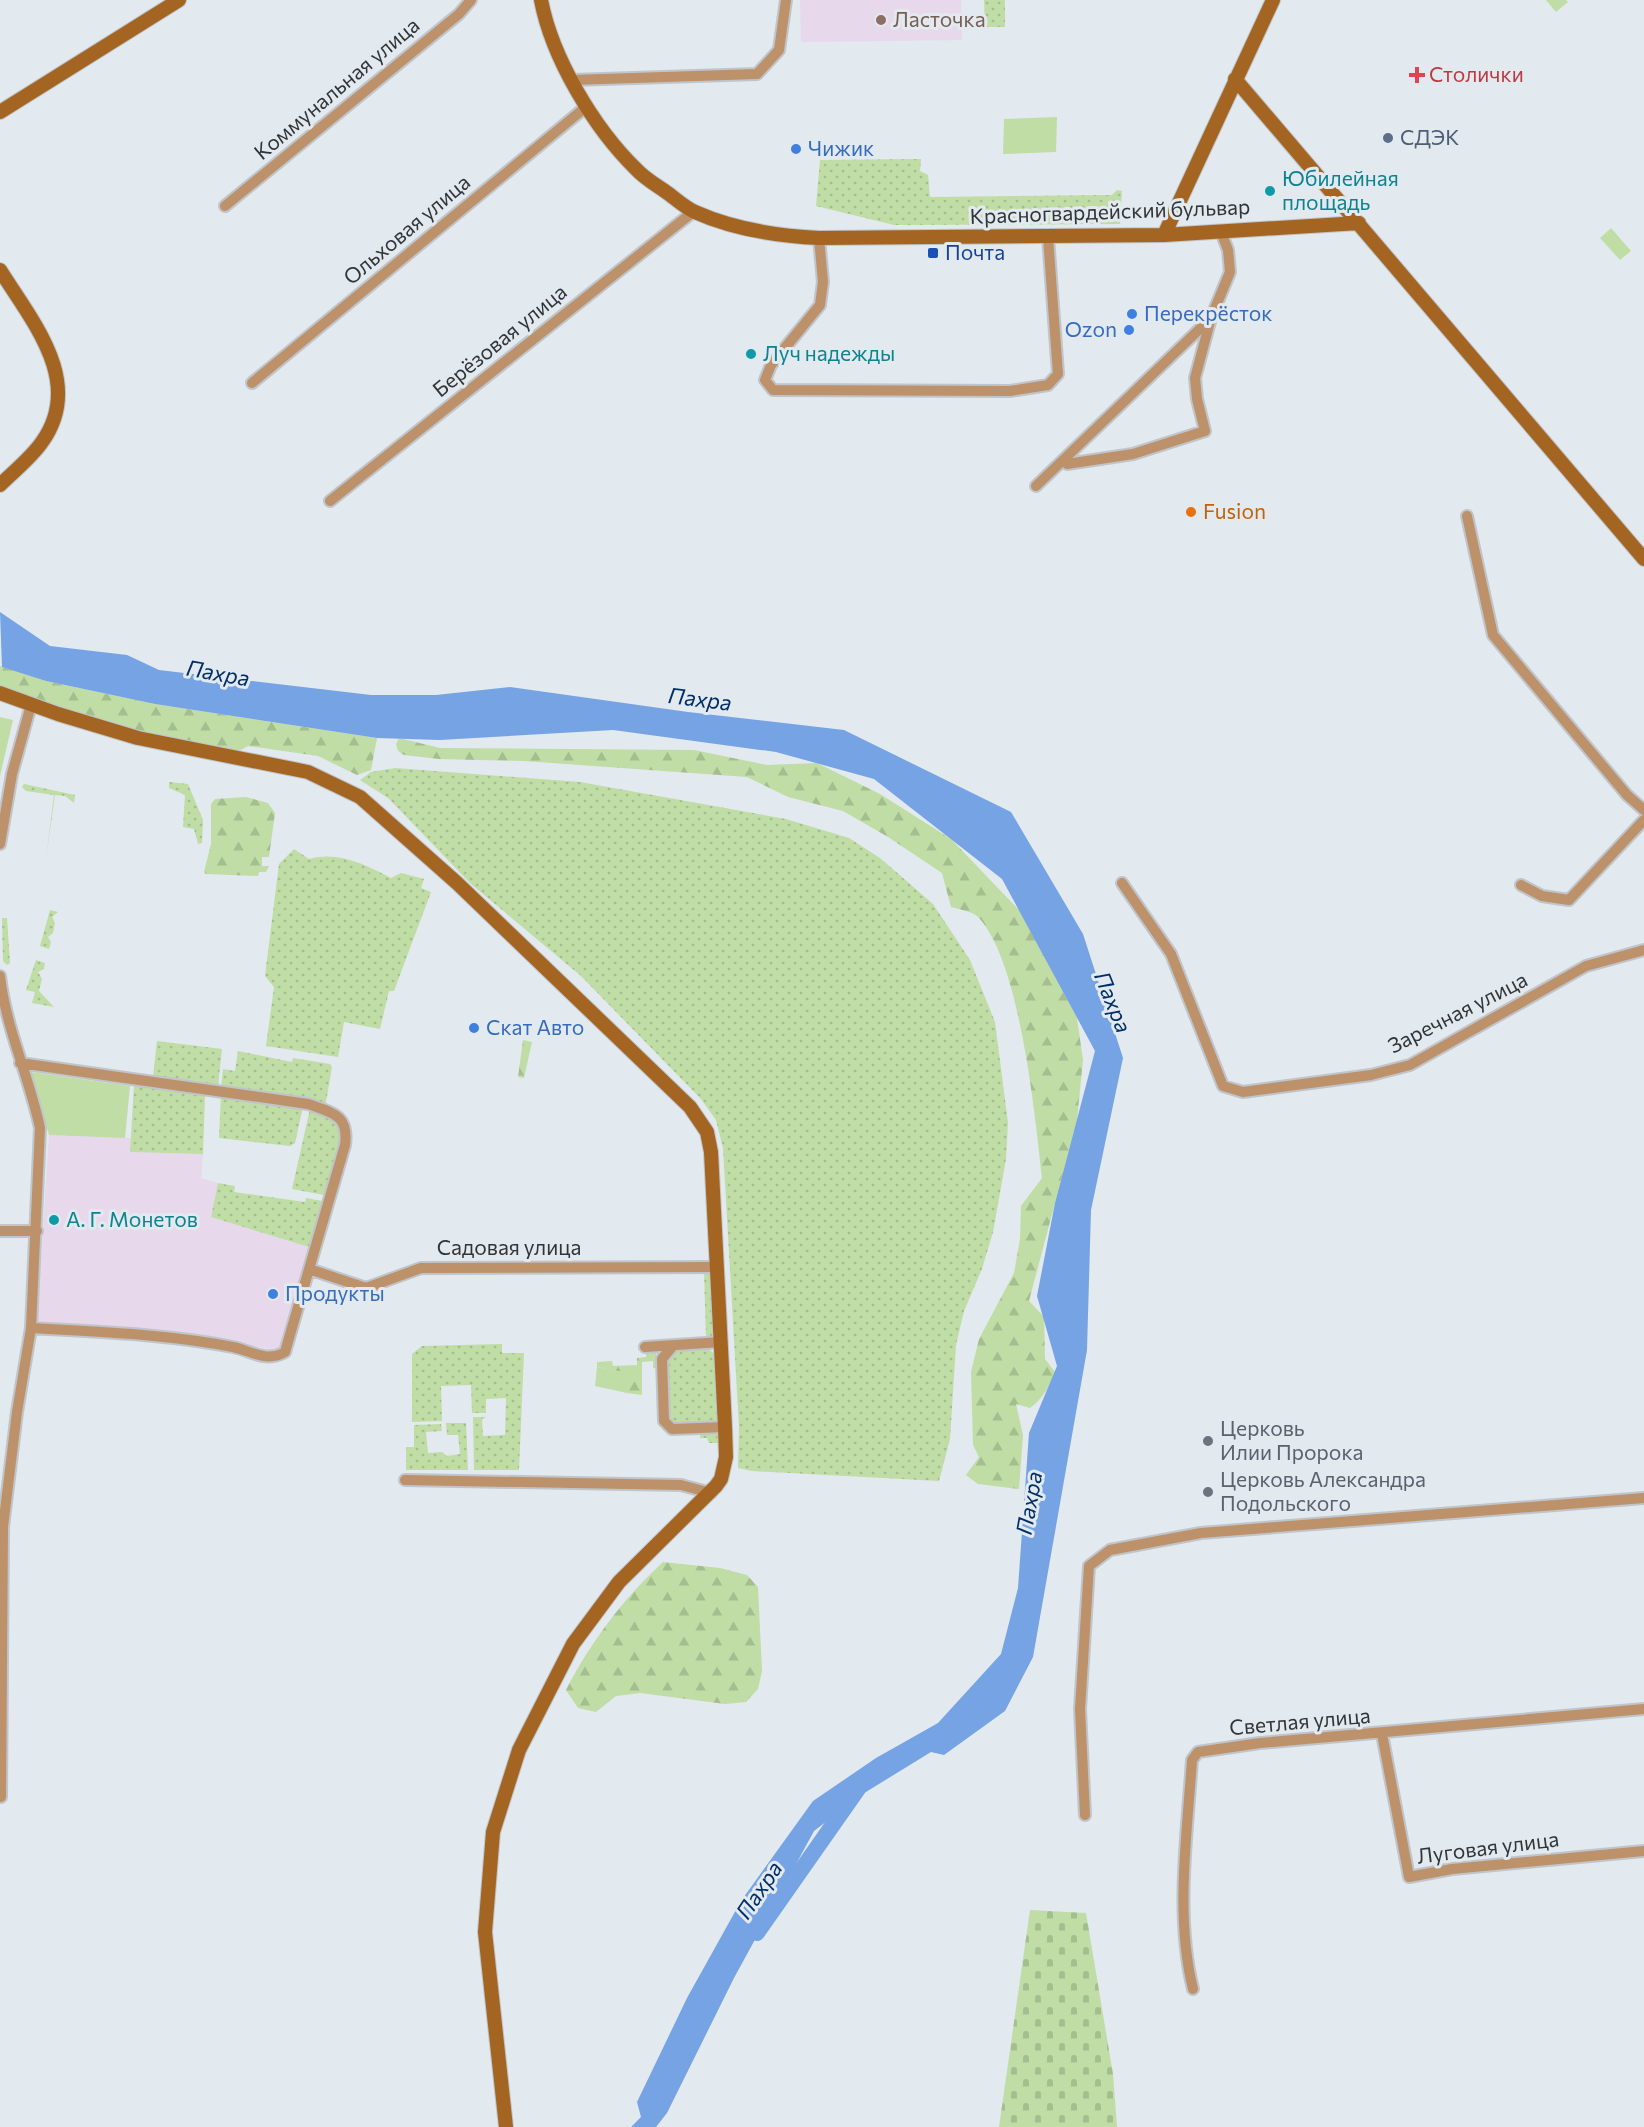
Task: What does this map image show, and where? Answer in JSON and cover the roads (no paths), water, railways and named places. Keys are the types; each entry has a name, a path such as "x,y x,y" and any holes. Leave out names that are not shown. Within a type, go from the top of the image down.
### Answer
{"main road":[{"path":"0,112 179,0"},
{"name":"Красногвардейский бульвар","path":"541,0 554,45 587,106 636,170 693,212 774,234 819,238 1164,235 1359,223"},
{"path":"1164,235 1273,0"},
{"path":"1235,79 1644,559"},
{"path":"0,270 40,334 56,368 60,387 58,408 42,442 0,485"},
{"path":"0,693 138,738 308,772 344,788 377,810 547,968 701,1120 707,1132 711,1152 721,1342 725,1427 724,1468 711,1493 613,1591 573,1644 519,1750 493,1832 485,1932 506,2127"}],"street":[{"name":"Коммунальная улица","path":"225,206 459,14 471,0"},
{"path":"572,80 757,74 780,50 786,0"},
{"name":"Ольховая улица","path":"252,383 587,106"},
{"name":"Берёзовая улица","path":"330,501 693,212"},
{"path":"1064,460 1067,464 1133,454 1205,431 1197,399 1195,378 1211,318 1230,272 1228,250 1221,232"},
{"path":"819,238 823,282 820,305 771,365 765,380 773,390 1010,391 1048,385 1058,374 1048,237"},
{"path":"1036,486 1211,318"},
{"path":"1467,516 1493,635 1596,759 1644,810"},
{"path":"0,844 12,774 32,705"},
{"path":"1521,885 1542,896 1569,900 1644,820"},
{"name":"Заречная улица","path":"1122,883 1171,954 1223,1086 1243,1092 1371,1075 1410,1065 1586,966 1644,950"},
{"path":"0,976 7,1017 20,1063 34,1098 40,1128 31,1328 2,1527 1,1797"},
{"path":"20,1063 308,1104 338,1117 347,1131 345,1145 285,1352 275,1358 264,1357 234,1347 141,1335 31,1328"},
{"path":"0,1231 37,1231"},
{"name":"Садовая улица","path":"309,1269 366,1288 421,1268 717,1267"},
{"path":"645,1347 721,1342"},
{"path":"672,1347 662,1359 664,1420 672,1429 725,1427"},
{"path":"405,1480 681,1485 711,1493"},
{"path":"1085,1815 1080,1709 1089,1566 1110,1550 1201,1533 1644,1498"},
{"name":"Светлая улица","path":"1194,1989 1187,1963 1184,1871 1192,1760 1198,1752 1260,1743 1644,1709"},
{"name":"Луговая улица","path":"1382,1734 1409,1877 1452,1869 1644,1851"}],"water":[{"path":"0,612 50,646 127,655 159,670 371,695 436,695 510,687 688,712 844,730 1011,812 1083,934 1123,1058 1091,1210 1087,1350 1033,1657 1005,1711 944,1755 931,1752 861,1795 814,1831 734,1978 667,2113 656,2127 631,2127 641,2117 637,2102 687,1998 741,1901 813,1801 876,1758 938,1723 1001,1654 1018,1588 1029,1433 1057,1366 1037,1296 1055,1203 1095,1051 1002,879 874,779 776,752 613,730 440,740 377,738 155,704 46,681 2,667"}],"waterway":[{"name":"Пахра","path":"757,1933 858,1789"}],"place":[{"name":"Ласточка","path":"881,20"},
{"name":"Столички","path":"1417,75"},
{"name":"СДЭК","path":"1388,138"},
{"name":"Чижик","path":"796,149"},
{"name":"Юбилейная площадь","path":"1270,191"},
{"name":"Почта","path":"933,253"},
{"name":"Перекрёсток","path":"1132,314"},
{"name":"Ozon","path":"1129,330"},
{"name":"Луч надежды","path":"751,354"},
{"name":"Fusion","path":"1191,512"},
{"name":"Скат Авто","path":"474,1028"},
{"name":"А. Г. Монетов","path":"54,1220"},
{"name":"Продукты","path":"273,1294"},
{"name":"Церковь Илии Пророка","path":"1208,1441"},
{"name":"Церковь Александра Подольского","path":"1208,1492"}]}
